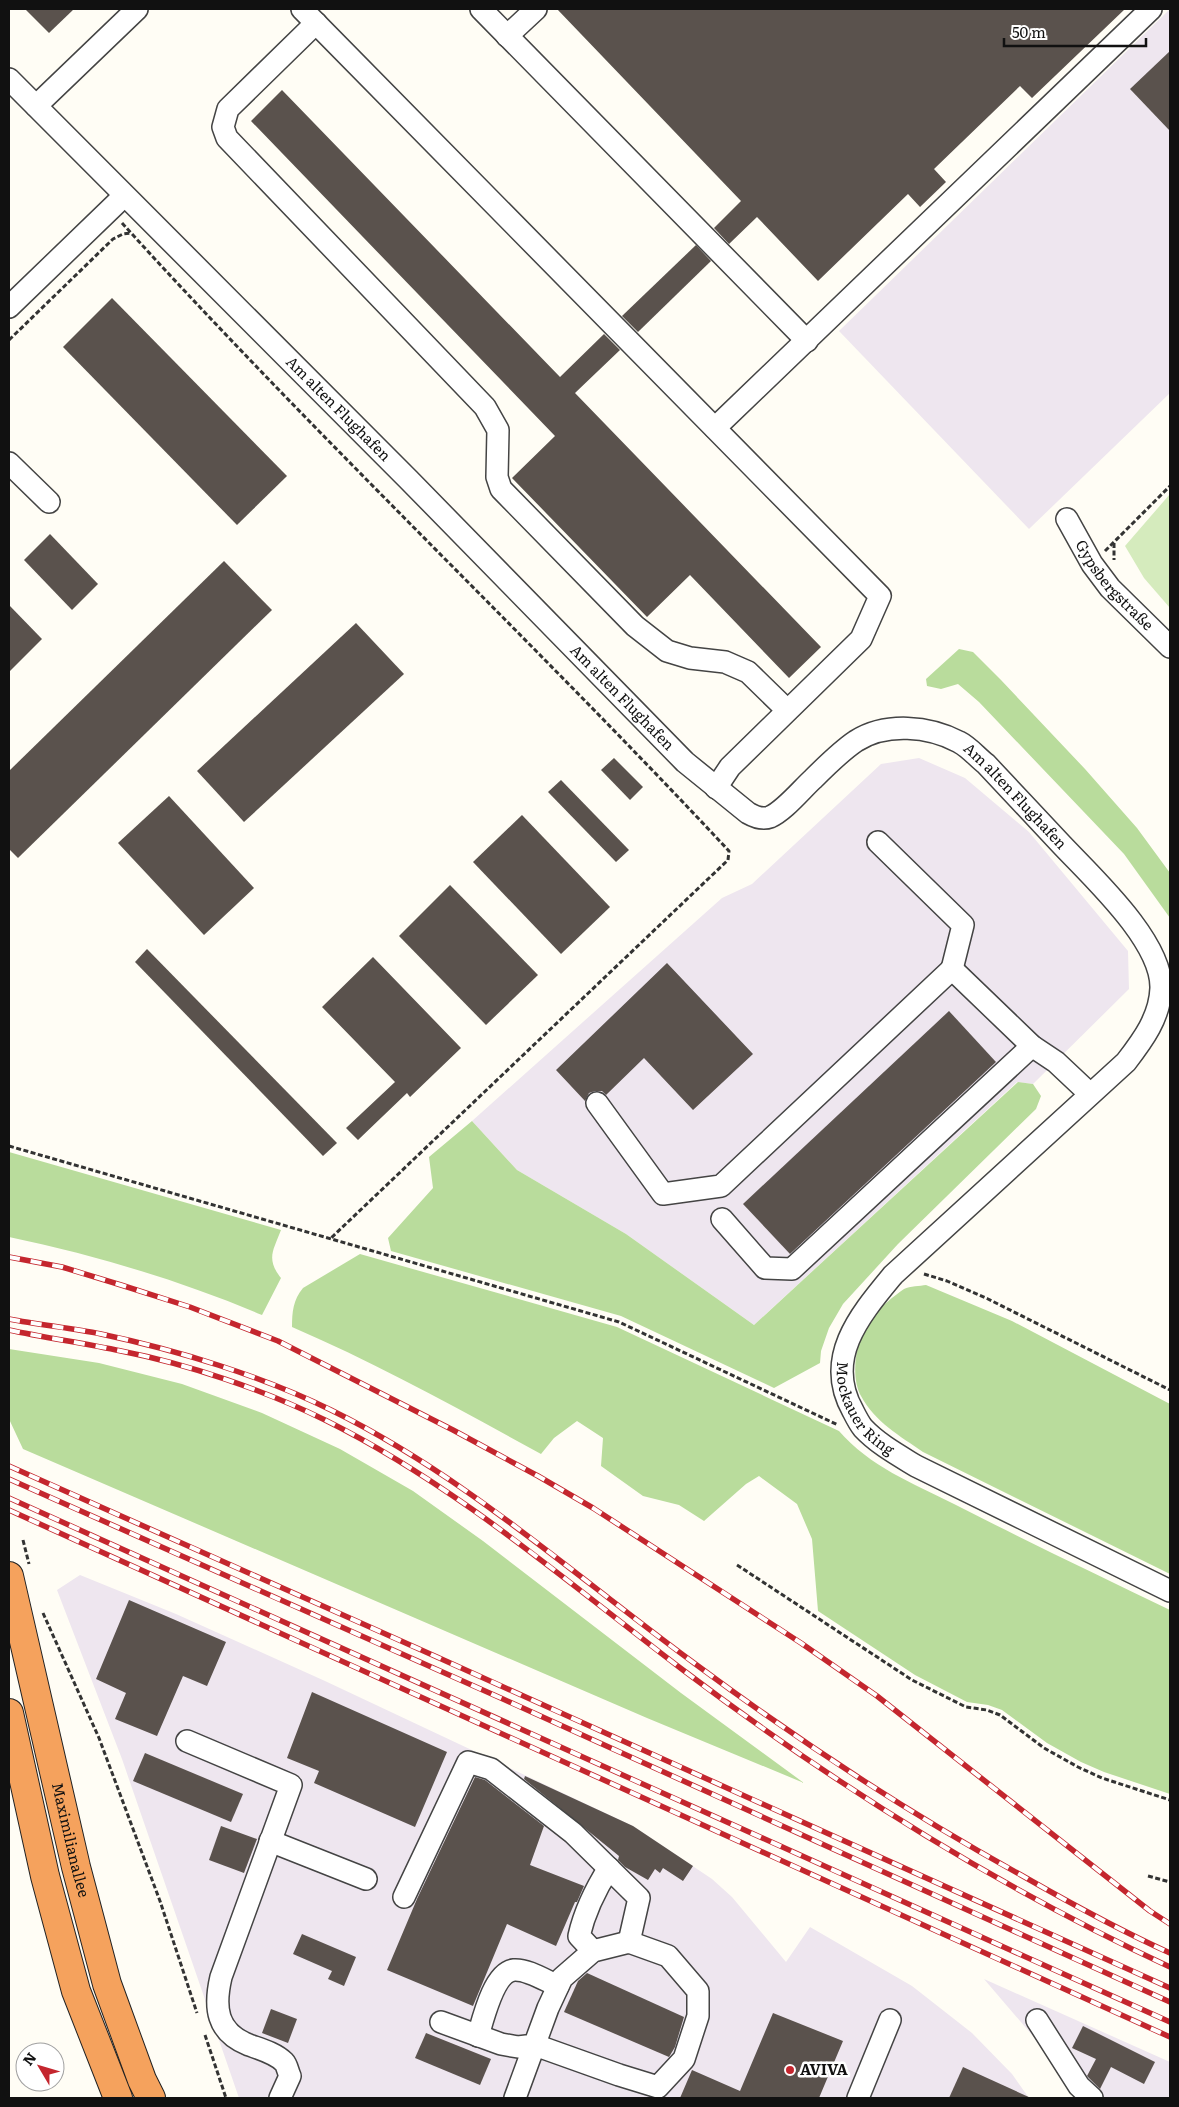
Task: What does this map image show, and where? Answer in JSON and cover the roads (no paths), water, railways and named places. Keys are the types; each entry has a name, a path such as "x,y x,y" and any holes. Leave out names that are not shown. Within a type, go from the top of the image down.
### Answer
{"highway":[{"name":"Maximilianallee","path":"19,1571 76,1867 102,1966 142,2080 151,2098"},
{"path":"9,1713 45,1876 76,1991 118,2098"}],"street":[{"path":"36,106 137,9"},
{"path":"481,9 807,341"},
{"path":"508,36 536,9"},
{"path":"715,428 1151,9"},
{"path":"716,788 730,766 861,639 880,596 309,16 228,109 223,127 227,138 485,407 498,430 496,477 501,489 629,619 667,651 690,658 725,662 748,672 787,710"},
{"name":"Am alten Flughafen","path":"9,78 36,106 117,203 409,480 685,762 748,813 757,818 769,818 778,812 819,772 857,741 882,731 905,729 934,731 961,743 986,764 1122,909 1141,936 1156,963 1161,987 1148,1033 1126,1062 1090,1094"},
{"path":"9,307 117,203"},
{"path":"9,463 50,502"},
{"name":"Gypsbergstraße","path":"1067,519 1092,564 1110,588 1170,647"},
{"path":"597,1103 663,1194 721,1186 952,969 963,925 878,842"},
{"path":"952,969 1032,1046 1056,1062 1090,1094"},
{"path":"722,1219 766,1268 792,1269 1032,1046"},
{"name":"Mockauer Ring","path":"1090,1094 893,1275 865,1308 849,1336 842,1364 842,1381 848,1402 862,1427 881,1444 916,1466 1170,1592"},
{"path":"187,1741 291,1785 220,1977 216,1998 220,2018 230,2035 262,2048 284,2062 290,2076 280,2098"},
{"path":"404,1897 468,1762 491,1769 574,1833 639,1898 629,1942"},
{"path":"270,1841 366,1879"},
{"path":"593,1950 579,1936 584,1916 594,1892 609,1868"},
{"path":"442,2022 502,2044 518,2047 535,2045 658,2087 684,2059 698,2016 698,1992 668,1956 629,1942 593,1950 562,1978 558,1986 535,2045 515,2098"},
{"path":"478,2036 497,1983 506,1972 516,1970 558,1986"},
{"path":"858,2098 890,2020"},
{"path":"1037,2020 1079,2086 1092,2098"}],"railway":[{"path":"9,1257 62,1267 121,1285 190,1307 278,1341 453,1430 538,1476 593,1508 801,1643 877,1696 1150,1911 1170,1924"},
{"path":"9,1319 130,1340 219,1365 277,1386 331,1410 380,1436 428,1465 473,1496 734,1692 854,1775 979,1851 1076,1906 1170,1953"},
{"path":"9,1330 146,1356 225,1379 277,1398 325,1420 373,1446 420,1474 510,1536 683,1670 740,1712 858,1793 980,1868 1106,1936 1170,1967"},
{"path":"9,1466 1170,1988"},
{"path":"9,1479 503,1699 1170,2002"},
{"path":"9,1498 1170,2022"},
{"path":"9,1510 1170,2037"}],"place":[{"name":"AVIVA","path":"790,2070"}]}
